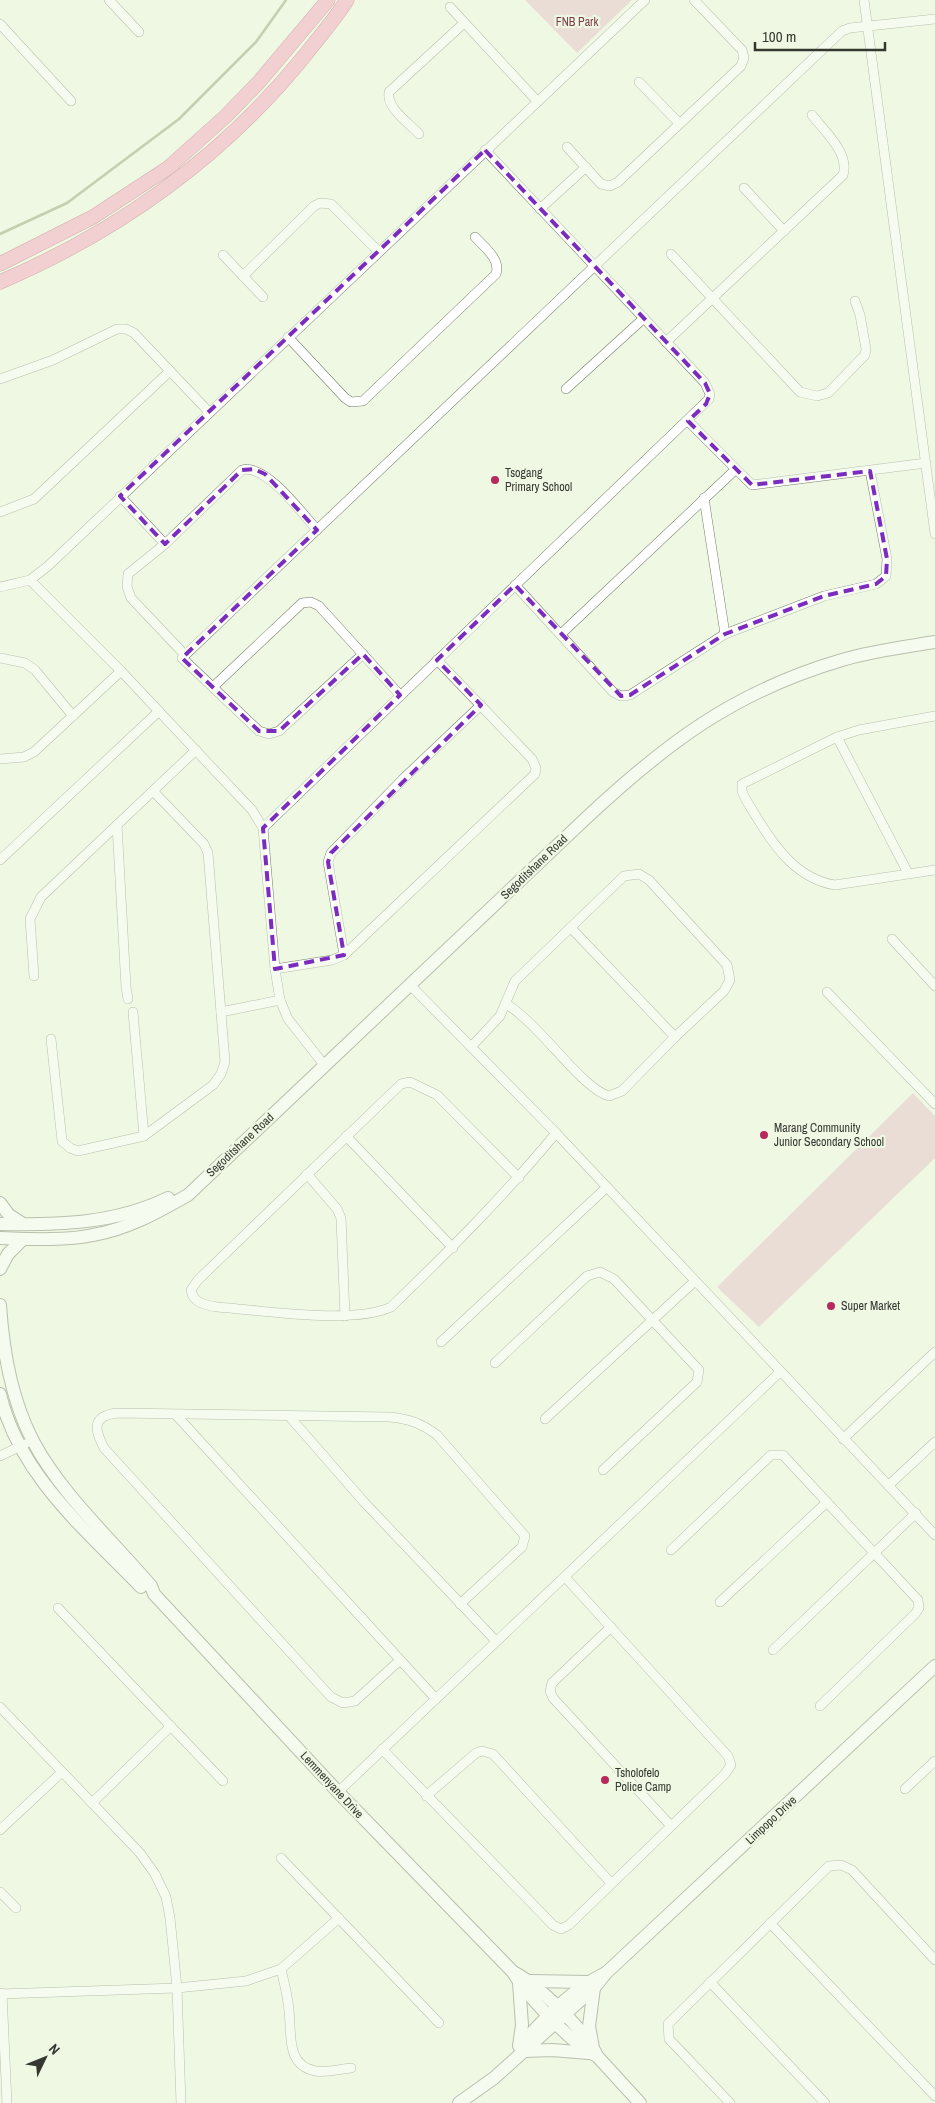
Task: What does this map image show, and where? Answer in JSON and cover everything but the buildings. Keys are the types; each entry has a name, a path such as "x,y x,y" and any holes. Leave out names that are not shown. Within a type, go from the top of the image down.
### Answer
{"main road":[{"path":"0,264 93,217 168,168 226,116 260,82 328,0"},
{"path":"0,282 85,242 133,213 175,183 240,127 276,90 347,0"}],"street":[{"path":"109,0 139,32"},
{"path":"0,587 30,580 48,566 644,0"},
{"path":"567,147 602,184 610,186 618,182 741,66 744,58 742,50 694,0"},
{"path":"864,0 935,534"},
{"path":"450,7 538,101"},
{"path":"363,654 279,731 269,734 259,731 182,658 842,31 850,28 935,19"},
{"path":"419,134 391,105 388,98 390,92 464,23"},
{"path":"0,24 71,100"},
{"path":"639,82 679,123"},
{"path":"666,342 843,174 845,170 843,156 812,115"},
{"path":"263,828 706,404 710,394 705,383 485,150"},
{"path":"540,209 586,167"},
{"path":"744,188 784,231"},
{"path":"243,276 314,206 320,203 330,204 378,251"},
{"path":"288,337 345,398 351,402 364,401 496,274 497,263 475,237"},
{"path":"671,254 800,392 817,396 828,393 865,354 866,349 860,314 854,301"},
{"path":"223,255 263,297"},
{"path":"566,390 644,318"},
{"path":"0,378 53,360 117,329 134,333 209,412"},
{"path":"0,512 34,499 170,371"},
{"path":"688,421 752,485 760,486 926,463"},
{"path":"185,655 131,598 127,587 128,574 165,544 242,470 248,468 265,474 318,530"},
{"path":"562,634 735,470"},
{"path":"516,585 613,692 621,696 630,695 724,634 824,596 876,584 886,576 887,559 870,471"},
{"path":"120,496 165,544"},
{"path":"704,498 724,634"},
{"path":"30,580 121,671 196,750 252,810 263,828 275,969 280,1000 288,1019 324,1066"},
{"path":"213,686 302,603 311,602 319,606 400,695"},
{"name":"Segoditshane Road","path":"0,1238 24,1239 90,1236 148,1217 188,1194 248,1140 624,782 679,737 756,692 807,672 844,660 935,642"},
{"path":"0,658 25,663 35,670 74,716"},
{"path":"275,969 332,960 344,955 535,774 536,768 532,759 438,660"},
{"path":"0,759 24,757 34,752 121,671"},
{"path":"344,955 328,862 331,853 405,776 481,706"},
{"path":"0,860 159,711"},
{"path":"935,716 859,730 836,737 742,784 744,796 773,844 789,861 808,876 835,885 935,870"},
{"path":"836,737 908,873"},
{"path":"34,976 30,919 34,908 116,825 196,750"},
{"path":"51,1039 62,1141 70,1148 78,1151 144,1136 213,1085 221,1074 226,1062 208,853 204,844 153,791"},
{"path":"116,825 128,998"},
{"path":"472,1047 500,1016 514,981 624,876 640,874 649,880 728,966 730,974 730,980 724,991 622,1091 609,1096 596,1090 535,1026 521,1013 506,1004"},
{"path":"571,928 675,1037"},
{"path":"892,939 935,986"},
{"path":"410,984 556,1133 935,1535"},
{"path":"827,992 931,1093 935,1104"},
{"path":"221,1012 280,1000"},
{"path":"133,1012 144,1136"},
{"path":"519,1178 437,1094 410,1082 401,1084 198,1280 190,1290 196,1301 211,1306 345,1316 365,1315 391,1307 453,1248 519,1178 556,1133"},
{"path":"346,1136 453,1248"},
{"path":"307,1174 337,1208 341,1218 345,1316"},
{"path":"441,1342 607,1187"},
{"name":"Segoditshane Road","path":"0,1224 74,1224 122,1215 185,1190 192,1190"},
{"path":"0,1203 9,1215 24,1225"},
{"path":"0,1269 8,1254 24,1239"},
{"path":"495,1362 587,1276 600,1272 614,1279 699,1370 698,1379 603,1470"},
{"path":"545,1418 695,1281"},
{"name":"Lemmenyane Drive","path":"0,1305 2,1333 13,1393 32,1440 47,1465 69,1493 151,1586 154,1594 338,1792 593,2052"},
{"path":"843,1439 935,1352"},
{"path":"338,1792 780,1372"},
{"name":"Lemmenyane Drive","path":"0,1394 20,1447 51,1494 146,1591 154,1594"},
{"path":"399,1660 355,1701 343,1703 331,1698 104,1448 96,1430 99,1420 105,1414 176,1414 409,1419 422,1424 437,1435 525,1536 522,1547 460,1604"},
{"path":"176,1414 436,1699"},
{"path":"289,1416 364,1502 496,1641"},
{"path":"0,1456 32,1440"},
{"path":"889,1485 934,1445"},
{"path":"671,1550 771,1455 777,1453 783,1455 918,1600 918,1608 915,1614 820,1706"},
{"path":"720,1602 827,1502"},
{"path":"772,1650 916,1514"},
{"path":"382,1750 557,1928 561,1929 570,1925 611,1883 726,1774 731,1765 730,1761 565,1577"},
{"path":"58,1608 223,1781"},
{"path":"610,1627 552,1683 550,1691 553,1698 671,1826"},
{"name":"Limpopo Drive","path":"459,2103 494,2078 556,2014 606,1973 935,1666"},
{"path":"0,1707 140,1854 155,1874 166,1897 177,1988 181,2103"},
{"path":"92,1803 171,1726"},
{"path":"426,1796 476,1753 482,1751 493,1754 611,1883"},
{"path":"905,1789 935,1761"},
{"path":"0,1830 62,1772"},
{"path":"281,1858 439,2023"},
{"path":"730,2103 669,2039 667,2034 671,2020 829,1866 841,1865 852,1870 935,1960"},
{"path":"0,1892 16,1908"},
{"path":"7,2103 1,1993 177,1988 246,1982 281,1969 339,1918"},
{"path":"770,1924 933,2089"},
{"path":"281,1969 290,2012 289,2035 294,2056 303,2065 316,2071 351,2068"},
{"path":"593,2052 522,2049 521,1979 591,1985 589,2026 593,2052 640,2103"},
{"path":"710,1982 825,2103"}],"highlighted area":[{"path":"485,150 705,383 710,394 706,404 688,421 752,485 870,471 887,559 886,576 876,584 824,596 725,634 630,695 621,696 515,585 437,660 481,705 331,853 328,862 344,955 275,969 263,828 400,695 363,654 279,731 259,731 182,658 317,530 265,474 254,469 242,470 165,544 120,496"}],"green space":[{"name":"FNB Park","path":"525,0 632,0 577,53"},
{"path":"913,1093 935,1116 935,1158 759,1327 717,1287"}],"waterway":[{"path":"0,234 67,203 179,119 256,42 286,0"}],"place":[{"name":"Tsogang Primary School","path":"495,480"},
{"name":"Marang Community Junior Secondary School","path":"764,1135"},
{"name":"Super Market","path":"831,1306"},
{"name":"Tsholofelo Police Camp","path":"605,1780"}]}
